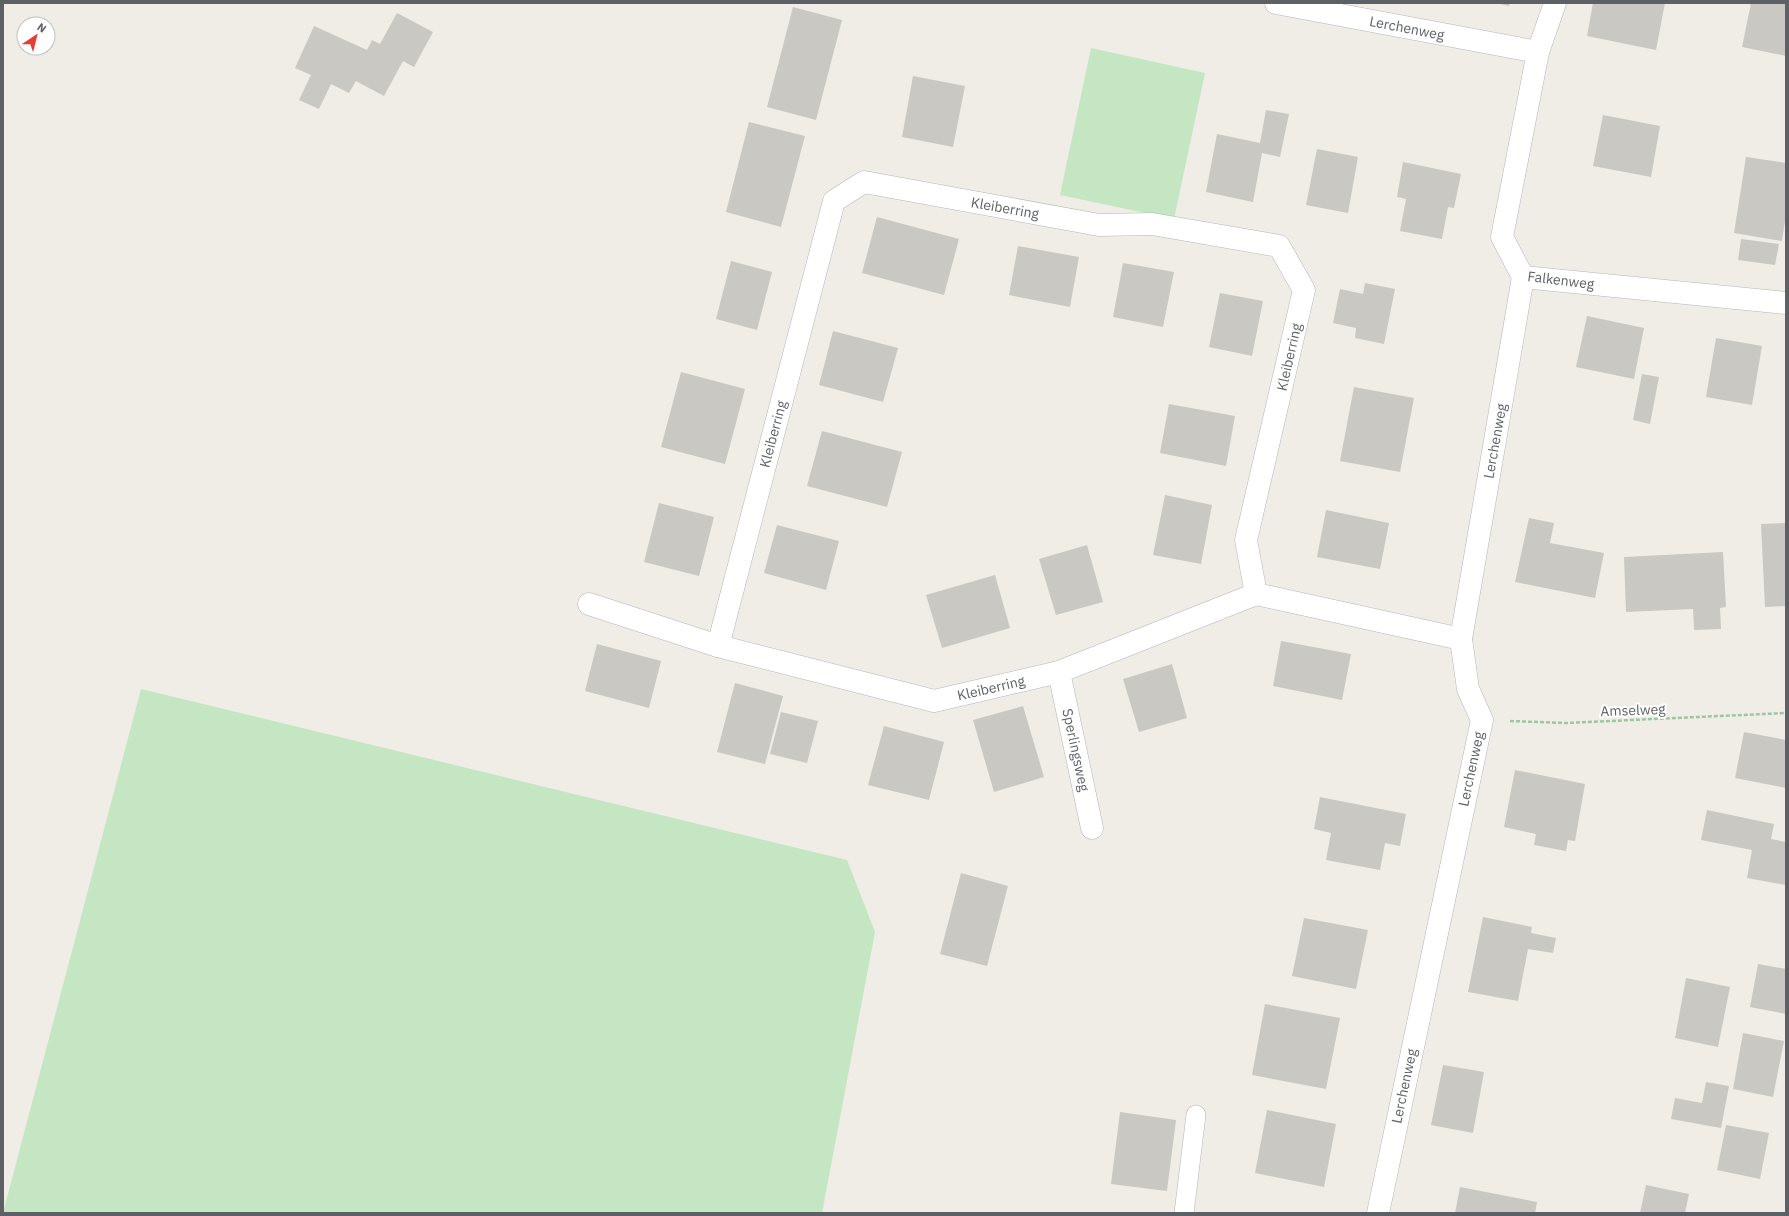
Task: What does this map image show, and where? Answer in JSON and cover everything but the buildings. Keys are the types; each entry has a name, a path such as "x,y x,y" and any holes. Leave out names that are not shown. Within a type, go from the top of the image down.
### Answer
{"street":[{"name":"Lerchenweg","path":"1276,3 1538,52"},
{"name":"Falkenweg","path":"1555,3 1538,52 1502,237 1523,277 1786,303"},
{"name":"Kleiberring","path":"589,604 718,646 934,701 1060,672 1256,594 1246,540 1304,290 1278,246 1152,224 1099,225 864,182 834,201 718,646"},
{"name":"Lerchenweg","path":"1378,1213 1482,720 1468,689 1461,639 1523,277"},
{"path":"1256,594 1461,639"},
{"name":"Sperlingsweg","path":"1060,672 1092,828"}],"lane":[{"path":"1184,1213 1196,1115"}],"path":[{"name":"Amselweg","path":"1482,720 1566,723 1786,713"}],"green space":[{"path":"1091,48 1205,73 1174,219 1060,195"},
{"path":"141,689 847,860 875,932 822,1213 3,1213"}]}
